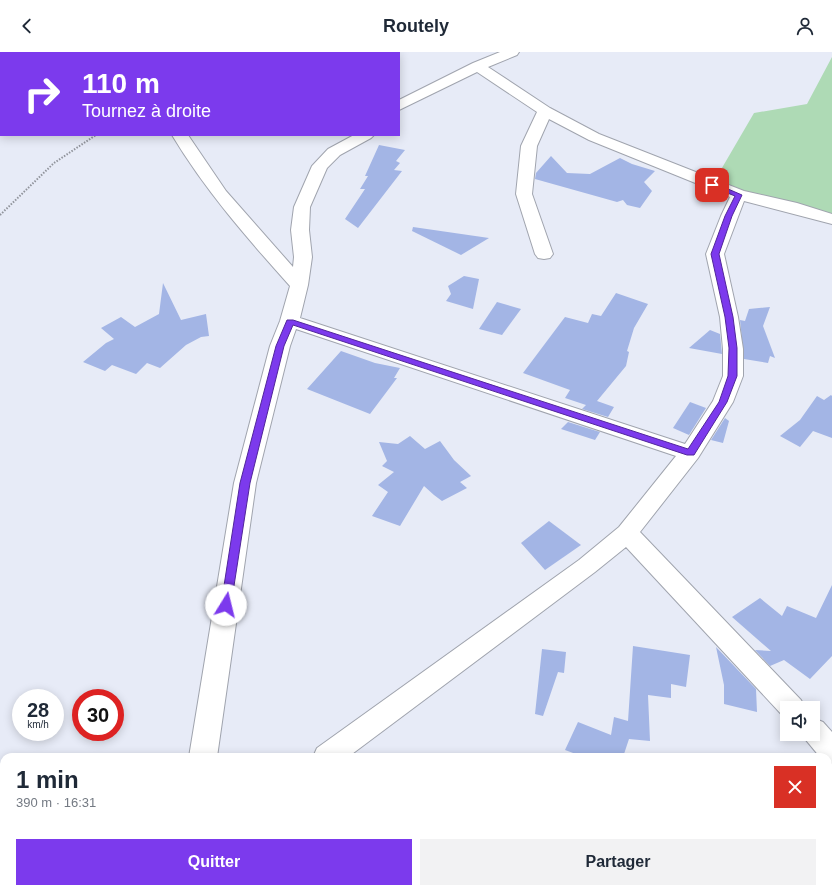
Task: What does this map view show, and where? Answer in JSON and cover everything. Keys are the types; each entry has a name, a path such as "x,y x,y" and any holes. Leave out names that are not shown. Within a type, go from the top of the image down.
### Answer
{"street":[{"path":"400,105 478,66 512,52"},
{"path":"478,66 545,111 594,137 739,195 791,207 832,219"},
{"path":"544,254 524,194 529,146 545,111"},
{"path":"181,136 216,191 299,285"},
{"path":"204,753 245,483 280,346 290,322 299,285 303,257 300,230 302,207 320,166 334,152 364,136"},
{"path":"332,753 587,566 627,533 690,453 723,402 733,376 733,348 729,317 715,254 729,216 739,195"},
{"path":"290,322 690,453"},
{"path":"627,533 785,701"},
{"path":"820,738 832,751"}],"path":[{"path":"0,215 54,163 94,136"}],"green space":[{"path":"832,57 832,222 712,185 754,113 807,104"}],"building":[{"path":"379,145 405,150 396,161 400,163 394,170 402,171 358,228 345,219 365,189 360,189 368,176 365,176"},
{"path":"551,156 567,173 590,174 620,158 632,164 655,171 644,182 652,191 640,208 627,205 623,200 617,202 535,179 536,173"},
{"path":"413,227 489,238 461,255 412,231"},
{"path":"464,276 479,279 473,309 446,301 451,294 448,286"},
{"path":"163,283 181,320 206,314 209,336 201,337 186,345 160,368 147,363 136,374 112,365 105,371 83,362 106,343 114,339 101,328 121,317 135,327 159,314"},
{"path":"616,293 648,304 634,328 627,351 629,352 626,366 597,401 614,407 608,417 582,409 586,405 565,398 570,390 523,373 565,317 588,323 592,314 601,316"},
{"path":"497,302 521,309 502,335 479,329"},
{"path":"770,307 763,326 775,358 770,356 768,363 744,359 740,320 745,321 749,309"},
{"path":"710,330 720,334 722,354 689,348"},
{"path":"341,351 375,363 400,368 394,378 397,378 370,414 307,389"},
{"path":"831,395 832,438 813,431 800,447 780,436 800,420 817,396 824,400"},
{"path":"690,402 706,408 689,435 673,428"},
{"path":"725,418 729,421 723,443 711,440"},
{"path":"568,422 600,432 595,440 561,429"},
{"path":"410,436 425,449 440,441 454,460 471,476 460,482 467,488 442,501 424,486 400,526 372,516 388,492 378,485 394,472 382,466 387,461 379,442 398,444"},
{"path":"549,521 581,545 545,570 521,543"},
{"path":"832,585 832,656 810,679 784,660 770,666 755,650 771,651 732,617 760,598 782,616 787,606 816,618"},
{"path":"633,646 690,655 686,687 671,684 671,698 648,695 650,741 629,739 624,753 573,753 565,750 578,722 611,735 614,717 628,721"},
{"path":"716,647 756,689 757,712 724,704 724,685"},
{"path":"542,649 566,652 564,673 558,672 543,716 535,714"}],"route":[{"path":"226,605 245,483 280,346 290,322 570,412 690,453 723,402 733,376 733,348 729,317 715,254 729,216 739,195 712,185"}]}
